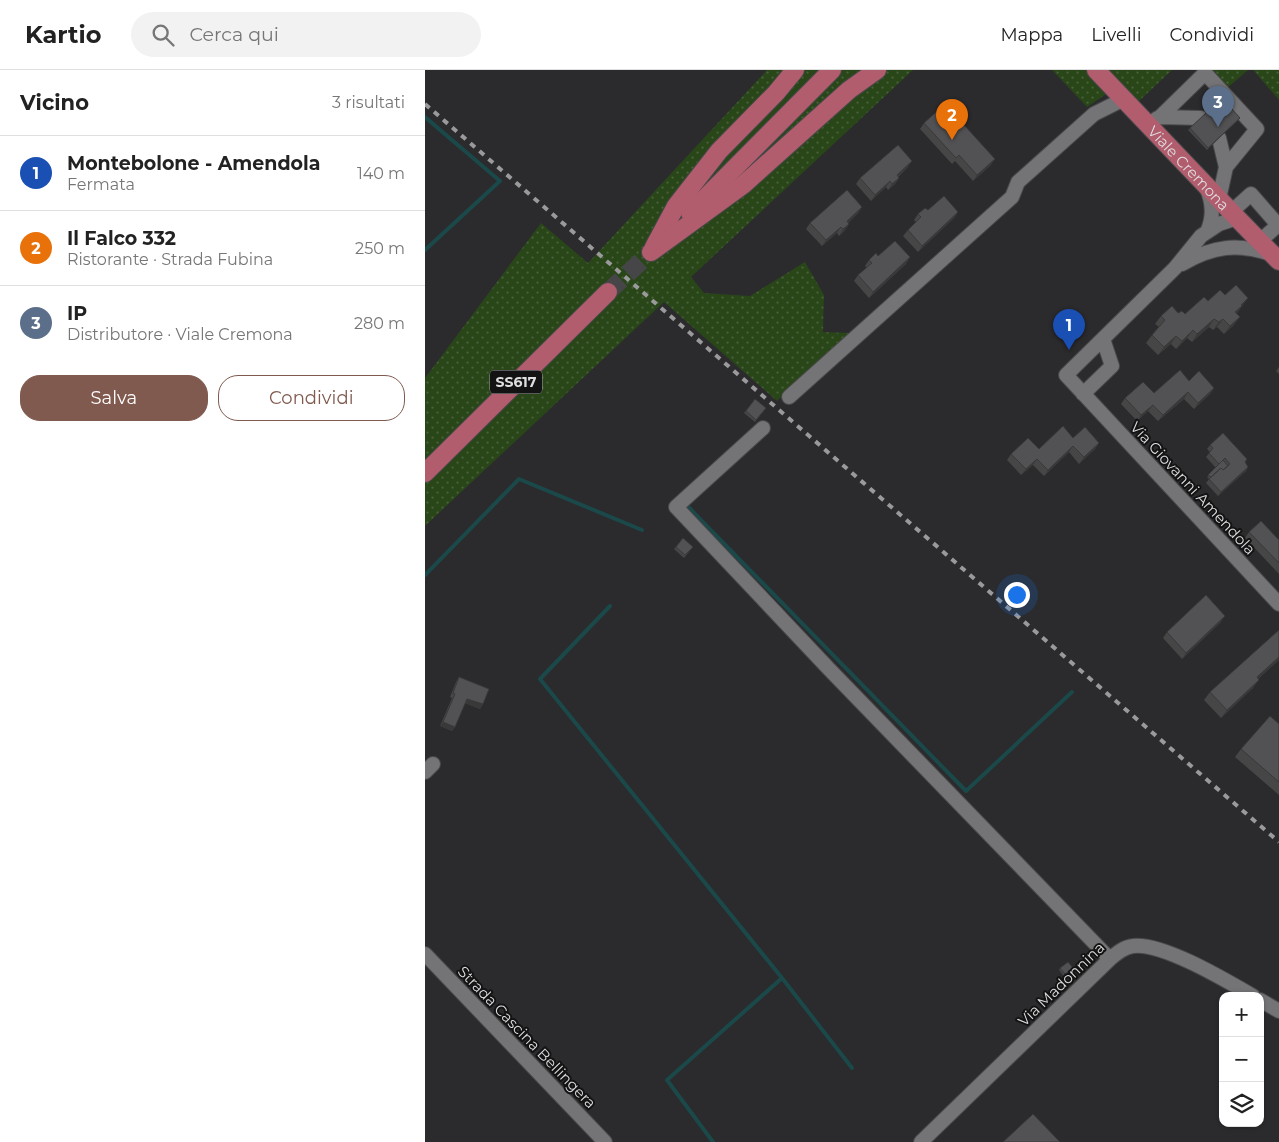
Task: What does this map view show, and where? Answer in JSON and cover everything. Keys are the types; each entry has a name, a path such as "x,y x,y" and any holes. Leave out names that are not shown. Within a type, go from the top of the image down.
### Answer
{"main road":[{"path":"651,252 676,206 719,151 776,93 795,70"},
{"path":"651,252 832,70"},
{"path":"651,252 743,185 849,90 877,70"},
{"name":"Viale Cremona","path":"1098,71 1124,99 1154,120 1205,184 1276,258"},
{"name":"SS617","path":"425,473 608,292"}],"street":[{"path":"1154,120 1205,73 1257,128 1226,167"},
{"path":"789,397 1013,197 1019,182 1094,114 1124,99"},
{"path":"1154,120 1201,118 1219,138 1226,167 1219,199"},
{"path":"1205,184 1211,196 1213,212 1211,225 1207,232"},
{"path":"1231,247 1236,218 1251,194 1278,225 1259,242"},
{"name":"Via Giovanni Amendola","path":"1236,218 1219,224 1201,236 1175,268 1066,375 1279,604"},
{"name":"Via Giovanni Amendola","path":"1175,268 1197,255 1231,247 1245,247 1276,258"},
{"path":"1083,394 1112,366 1103,339"},
{"path":"763,428 676,507 829,669 1110,959"},
{"name":"Via Madonnina","path":"921,1142 1110,959 1125,948 1133,946 1160,949 1219,976 1246,992"},
{"name":"Strada Cascina Bellingera","path":"425,954 605,1142"},
{"path":"1264,1002 1279,1011"}],"green space":[{"path":"767,70 913,70 691,277 704,293 750,296 805,262 824,295 823,332 850,333 777,401 664,302 425,526 425,378 541,223 588,263"},
{"path":"1052,70 1172,70 1137,103 1121,84 1087,107"},
{"path":"1209,70 1248,70 1226,89"},
{"path":"1253,70 1279,70 1279,100"}],"building":[{"path":"1222,98 1240,118 1208,148 1190,128"},
{"path":"945,104 995,159 977,175 959,155 956,158 924,123"},
{"path":"898,145 912,161 897,175 899,178 892,184 890,181 875,195 860,178"},
{"path":"847,190 862,207 847,221 849,224 843,229 841,227 826,240 810,223"},
{"path":"944,196 958,212 922,246 908,230 921,217 918,214 925,208 928,210"},
{"path":"895,241 910,257 873,292 858,275 872,263 869,260 876,253 878,256"},
{"path":"1236,285 1248,298 1235,312 1240,317 1230,326 1223,319 1219,322 1214,319 1197,334 1193,330 1182,341 1176,336 1164,347 1152,335 1165,320 1161,316 1172,306 1178,313 1182,311 1185,314 1204,297 1208,301 1220,290 1225,295"},
{"path":"1180,370 1189,381 1199,371 1214,388 1198,403 1188,392 1163,415 1153,405 1141,415 1125,398 1143,382 1154,393"},
{"path":"755,399 766,408 756,420 746,411"},
{"path":"1063,426 1073,438 1085,427 1099,443 1084,457 1073,446 1048,470 1037,459 1026,469 1011,454 1028,438 1039,449"},
{"path":"1223,433 1247,459 1245,462 1248,467 1221,492 1209,479 1221,468 1223,470 1230,464 1225,458 1219,464 1209,453 1213,448 1210,445"},
{"path":"1223,460 1228,466 1223,470 1221,468 1211,477 1208,475"},
{"path":"1261,521 1279,540 1279,563 1249,532"},
{"path":"683,538 693,547 685,555 676,547"},
{"path":"1206,595 1225,616 1186,653 1167,632"},
{"path":"1279,630 1279,657 1257,677 1259,680 1227,710 1210,692"},
{"path":"459,677 489,689 483,704 467,699 455,727 443,722 455,694 453,693"},
{"path":"1270,716 1279,724 1279,782 1241,749"},
{"path":"1068,962 1073,968 1065,974 1060,968"},
{"path":"1033,1114 1060,1142 1003,1142"}],"waterway":[{"path":"425,117 500,181 425,250"},
{"path":"425,575 519,479 642,530"},
{"path":"688,503 687,505 696,515 966,791 1072,692"},
{"path":"610,606 540,679 782,978 852,1068"},
{"path":"713,1142 667,1080 782,978"}],"tunnel":[{"path":"608,292 651,252"}],"railway":[{"path":"425,104 1279,842"}],"place":[{"name":"IP","path":"1218,127"},
{"name":"Il Falco 332","path":"952,140"},
{"name":"Montebolone - Amendola","path":"1069,350"}]}
